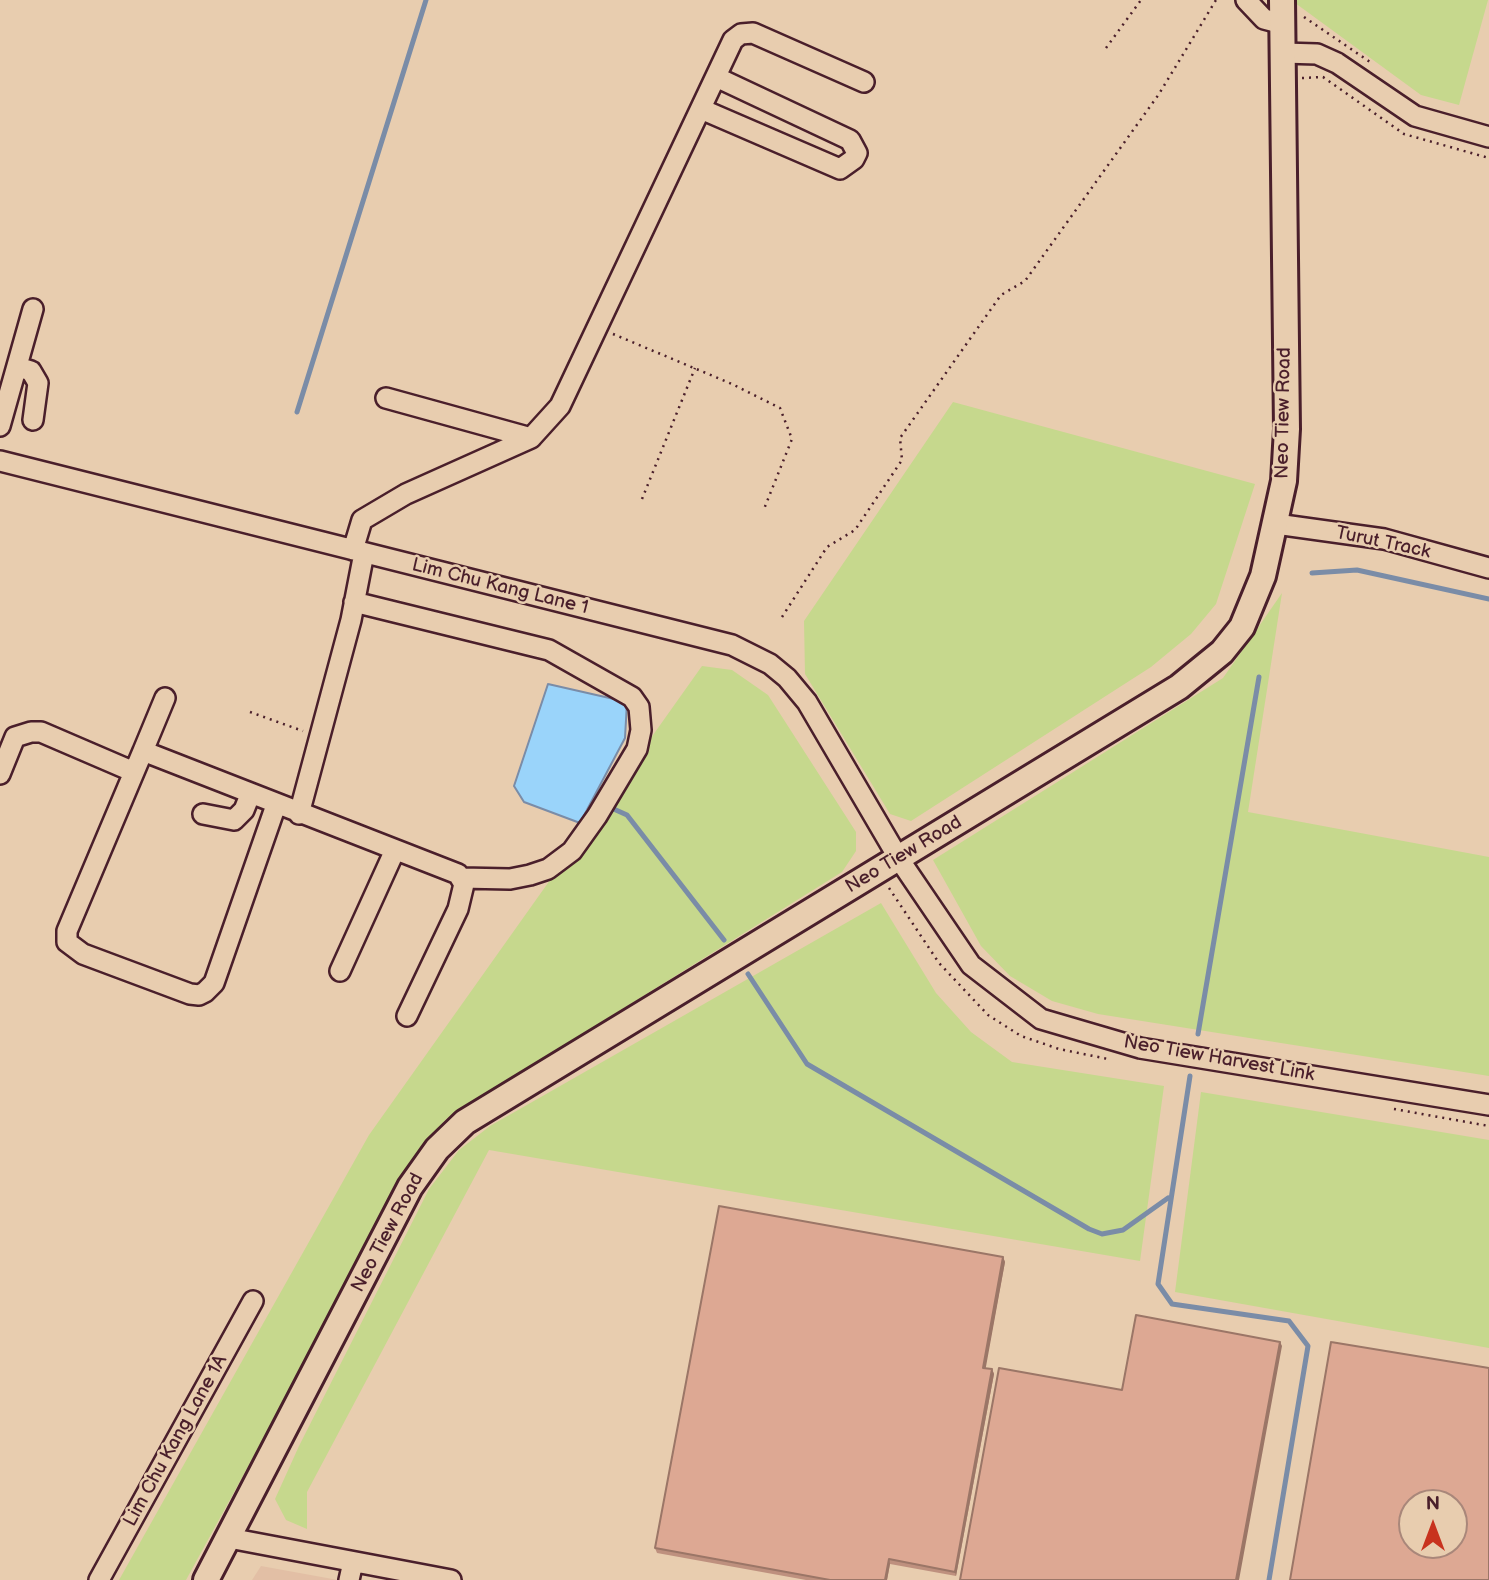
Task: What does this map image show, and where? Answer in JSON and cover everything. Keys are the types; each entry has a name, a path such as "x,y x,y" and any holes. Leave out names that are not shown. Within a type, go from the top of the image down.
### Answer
{"main road":[{"name":"Neo Tiew Road","path":"205,1580 410,1187 437,1149 465,1122 1179,687 1222,652 1242,627 1263,576 1284,481 1287,429 1283,10"}],"street":[{"path":"1246,0 1264,19 1283,10"},
{"path":"299,814 354,602 362,520 407,494 531,438 559,407 733,40 741,34 753,33 864,82"},
{"path":"1283,53 1317,54 1337,63 1415,116 1489,137"},
{"path":"701,109 839,169 855,159 857,153 850,140 716,78"},
{"path":"0,426 33,309"},
{"path":"18,367 31,371 38,383 33,421"},
{"path":"386,398 531,438"},
{"name":"Lim Chu Kang Lane 1","path":"0,461 732,645 770,664 787,678 807,702 898,859"},
{"name":"Turut Track","path":"1276,524 1384,539 1489,568"},
{"path":"143,751 461,878 510,879 530,875 548,869 572,851 637,750 641,730 639,707 632,697 549,650 354,602"},
{"path":"165,698 67,931 68,943 83,954 190,994 200,995 214,983 275,805"},
{"path":"0,774 15,737 32,732 41,732 134,772"},
{"path":"203,814 234,820 244,810 250,795"},
{"path":"340,971 395,850"},
{"name":"Neo Tiew Harvest Link","path":"898,859 971,965 1041,1018 1140,1048 1489,1105"},
{"path":"407,1016 458,909 464,884 461,878"},
{"name":"Lim Chu Kang Lane 1A","path":"99,1580 253,1301"},
{"path":"229,1538 351,1571 452,1580"}],"path":[{"path":"1106,48 1141,0"},
{"path":"782,617 827,547 855,530 901,460 900,438 1000,295 1025,282 1159,94 1216,0"},
{"path":"1283,10 1314,22 1375,65"},
{"path":"597,327 695,368 779,408 789,426 792,439 764,509"},
{"path":"642,499 695,368"},
{"path":"250,712 319,737"}],"shaded area":[{"path":"261,1566 338,1580 252,1580"}],"green space":[{"path":"1291,0 1488,0 1459,105 1421,95"},
{"path":"953,402 1255,484 1216,604 1191,634 1151,667 911,821 890,814 805,674 804,621"},
{"path":"1282,593 1248,812 1489,857 1489,1076 1098,1014 1052,1001 1010,976 981,946 933,860 1223,678"},
{"path":"702,666 732,670 768,695 856,832 856,851 842,872 446,1119 423,1147 186,1580 119,1580 369,1135"},
{"path":"881,903 936,993 971,1032 1012,1062 1164,1086 1140,1261 489,1150 307,1492 307,1529 286,1520 275,1499 299,1446 429,1189 459,1150 490,1126"},
{"path":"1201,1092 1489,1140 1489,1348 1175,1292"}],"water":[{"path":"548,684 627,702 625,738 580,823 524,802 514,786"}],"building":[{"path":"719,1206 1003,1257 983,1368 992,1369 955,1572 889,1559 885,1580 830,1580 655,1548"},
{"path":"1136,1315 1280,1342 1236,1580 960,1580 999,1368 1122,1390"},
{"path":"1331,1342 1489,1368 1489,1580 1290,1580"}],"waterway":[{"path":"297,412 426,0"},
{"path":"1312,573 1357,570 1489,599"},
{"path":"1198,1034 1259,677"},
{"path":"607,806 627,815 724,940"},
{"path":"748,974 807,1064 1089,1229 1102,1234 1123,1230 1168,1198"},
{"path":"1190,1076 1158,1284 1172,1304 1289,1321 1308,1346 1269,1580"}]}
